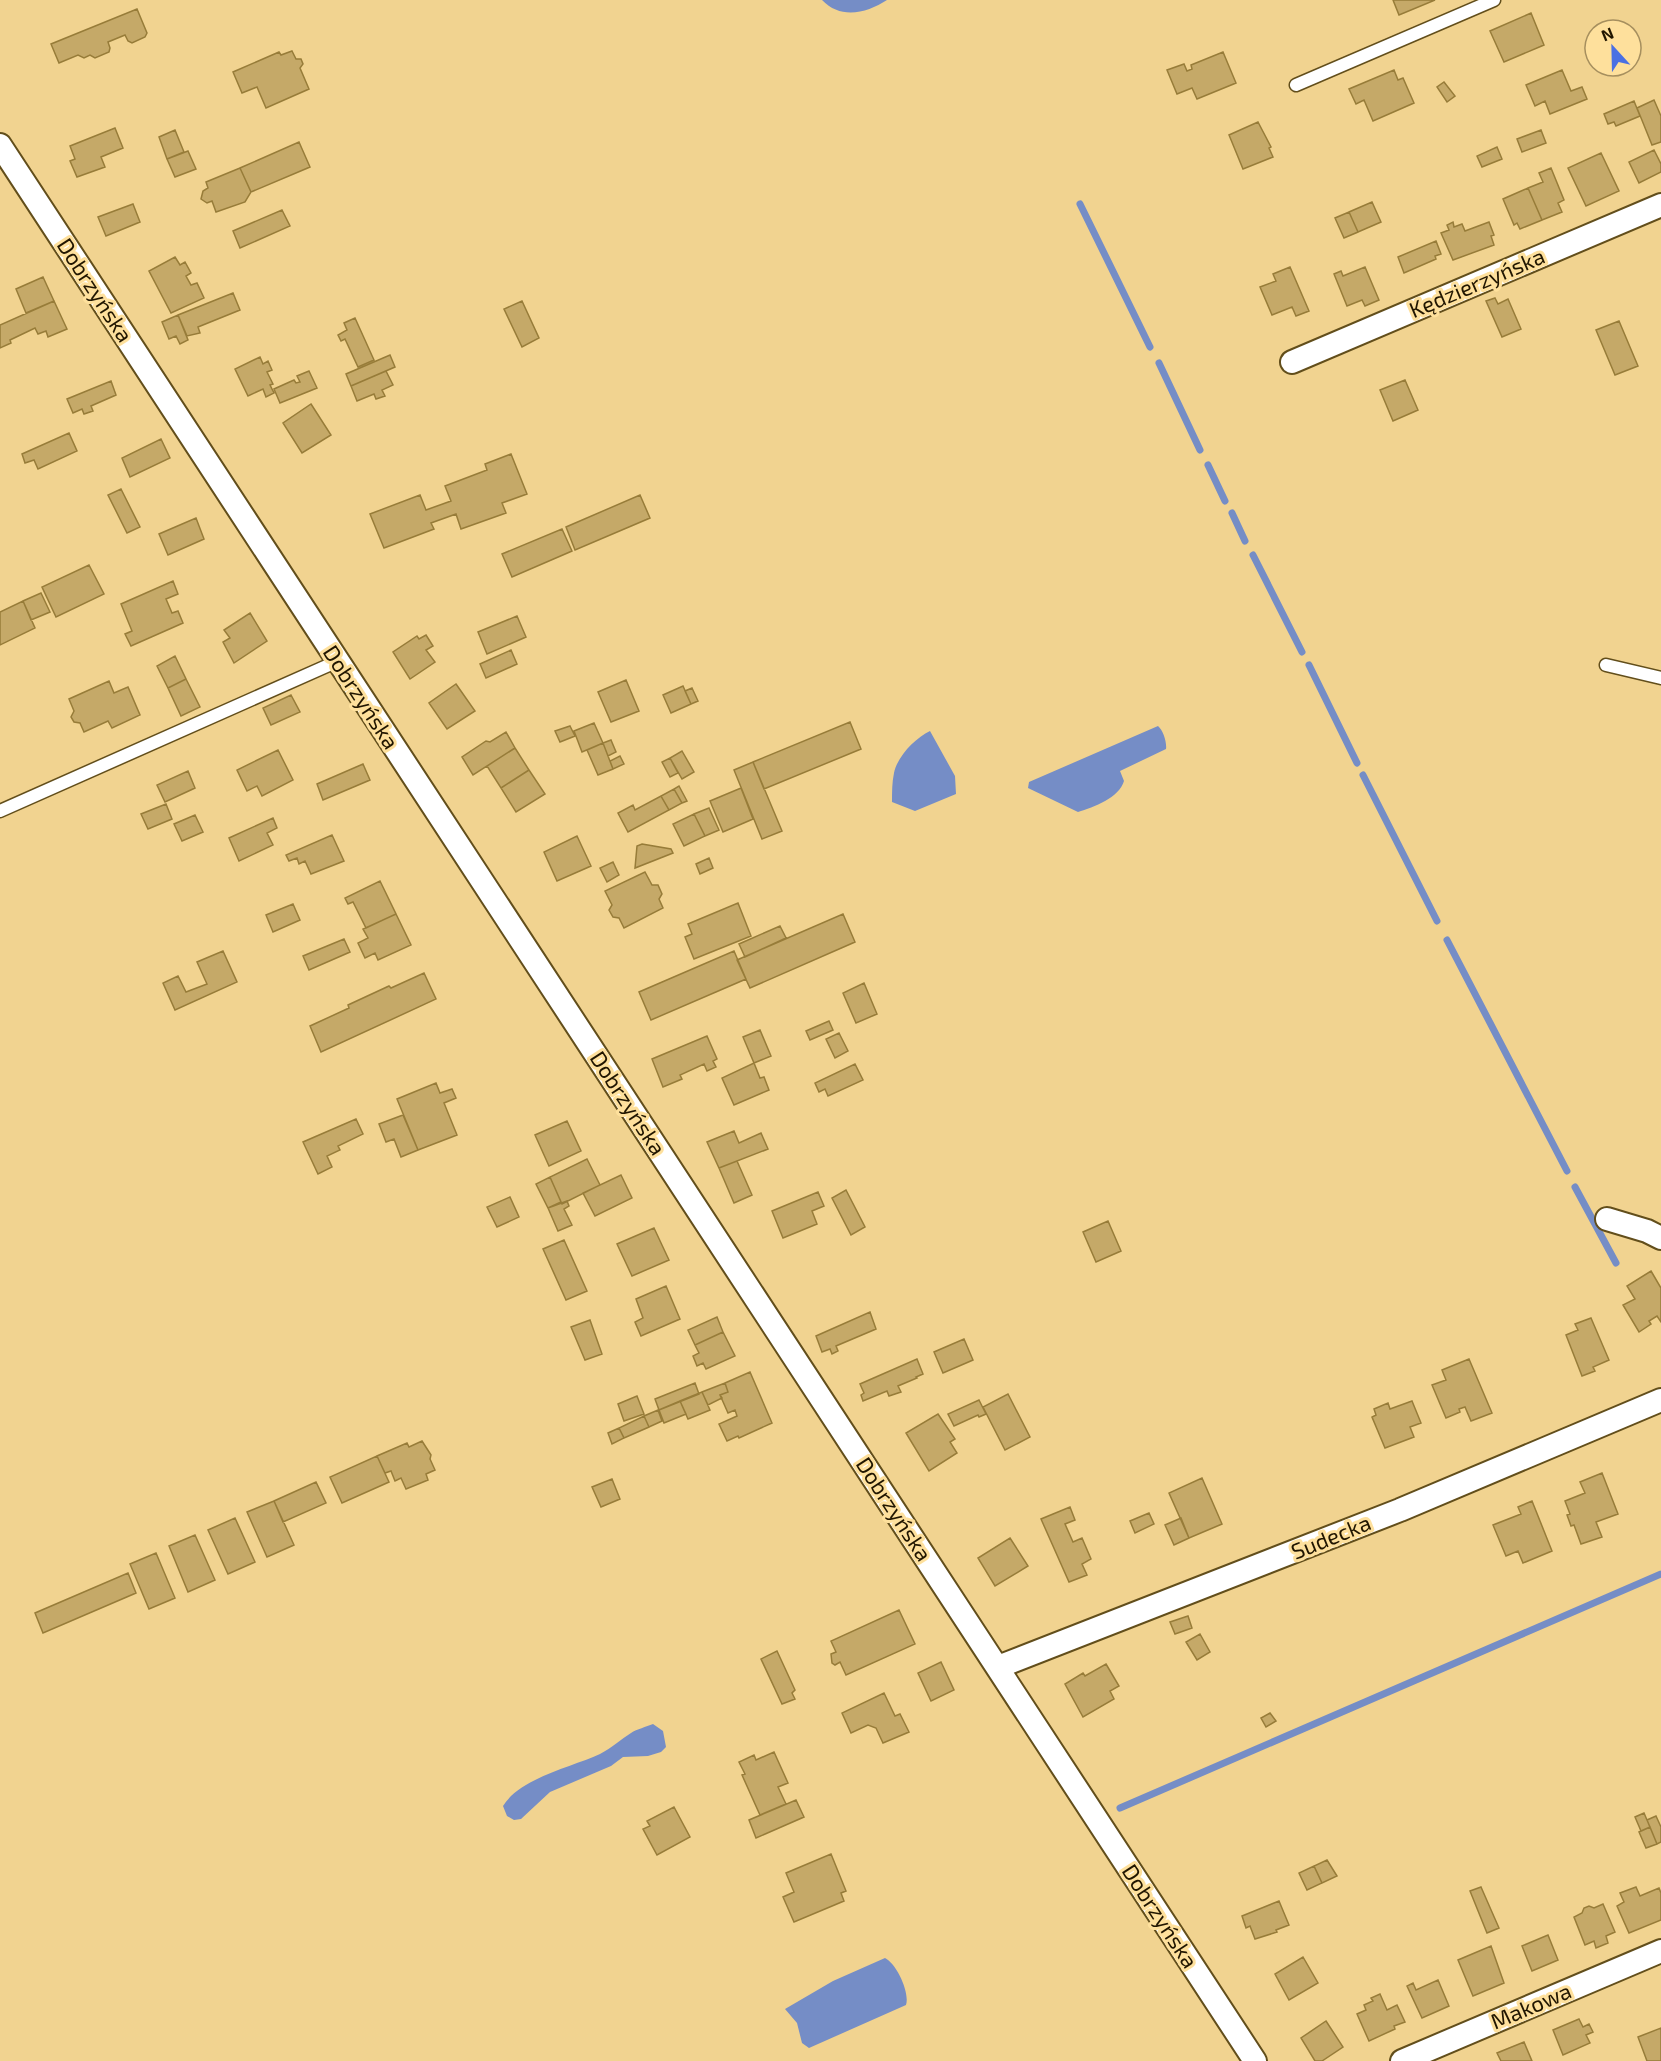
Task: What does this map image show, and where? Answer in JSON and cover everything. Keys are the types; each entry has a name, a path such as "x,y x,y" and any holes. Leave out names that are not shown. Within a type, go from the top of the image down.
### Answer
{"street":[{"name":"Dobrzyńska","path":"0,145 1255,2061"},
{"name":"Kędzierzyńska","path":"1292,362 1661,205"},
{"path":"1607,1220 1647,1231 1661,1238"},
{"name":"Sudecka","path":"998,1667 1400,1510 1661,1400"},
{"name":"Makowa","path":"1402,2061 1661,1951"}],"lane":[{"path":"1296,85 1494,0"},
{"path":"0,811 338,661"},
{"path":"1606,665 1661,678"}],"water":[{"path":"822,0 887,0 863,11 846,12 829,6"},
{"path":"1158,726 1162,730 1166,749 1120,771 1124,781 1121,787 1111,797 1098,804 1078,812 1028,788 1029,782"},
{"path":"930,731 955,776 956,794 915,811 892,802 893,776 899,761 908,749 918,738"},
{"path":"653,1724 663,1731 666,1747 661,1752 648,1756 623,1757 611,1766 550,1792 521,1819 514,1820 507,1816 503,1806 521,1788 547,1774 600,1754 633,1732"},
{"path":"885,1958 890,1961 902,1979 906,1993 906,2005 809,2048 802,2043 797,2023 785,2009 833,1981"}],"building":[{"path":"1393,0 1435,0 1399,15"},
{"path":"137,9 147,33 145,37 132,43 125,35 108,42 109,52 95,58 90,55 84,58 78,55 59,63 51,44"},
{"path":"1531,13 1544,45 1504,62 1490,31"},
{"path":"292,51 296,59 301,59 303,64 300,68 309,89 266,108 257,87 242,93 233,72 279,52 281,55"},
{"path":"1223,52 1236,83 1197,99 1192,88 1177,94 1167,70 1184,64 1187,71 1192,69 1191,65"},
{"path":"1394,70 1398,80 1403,78 1414,103 1373,121 1364,100 1356,104 1349,89"},
{"path":"1562,70 1571,91 1582,87 1587,99 1550,114 1545,101 1535,106 1526,85"},
{"path":"1444,82 1455,96 1447,102 1437,87"},
{"path":"1654,100 1661,116 1661,142 1652,145 1637,108"},
{"path":"1634,101 1640,116 1616,126 1614,122 1608,124 1604,114"},
{"path":"1258,122 1271,147 1269,148 1273,157 1243,169 1229,135"},
{"path":"115,128 123,148 101,157 105,167 77,177 70,161 75,159 70,146"},
{"path":"175,130 184,152 167,159 159,137"},
{"path":"1541,130 1546,143 1522,152 1517,139"},
{"path":"299,142 310,167 251,192 240,168"},
{"path":"1497,147 1502,159 1482,167 1477,156"},
{"path":"1654,150 1661,164 1661,172 1639,183 1629,162"},
{"path":"188,151 196,169 175,177 167,159"},
{"path":"1601,153 1619,191 1586,206 1568,168"},
{"path":"240,168 251,192 245,202 216,212 212,201 207,203 201,199 203,191 208,188 206,182"},
{"path":"1551,168 1564,200 1558,203 1562,212 1542,220 1528,188 1543,182 1539,173"},
{"path":"1528,188 1542,220 1520,229 1517,223 1514,225 1503,199"},
{"path":"1372,202 1381,222 1358,232 1349,212"},
{"path":"133,204 140,222 106,236 98,217"},
{"path":"282,210 290,226 240,248 233,231"},
{"path":"1349,212 1358,232 1344,238 1335,218"},
{"path":"1453,222 1454,227 1462,224 1465,231 1489,222 1494,235 1491,236 1494,245 1453,260 1441,233 1449,230 1447,225"},
{"path":"1436,241 1441,254 1435,256 1436,259 1404,273 1398,257"},
{"path":"175,257 180,265 185,262 191,273 186,276 191,285 197,283 204,298 171,313 149,271"},
{"path":"1290,267 1309,311 1296,316 1292,307 1272,315 1260,287 1276,281 1273,274"},
{"path":"1365,267 1379,300 1365,306 1362,300 1347,306 1334,274 1341,271 1343,276"},
{"path":"43,277 54,301 26,313 16,289"},
{"path":"233,293 240,310 198,327 200,333 187,336 178,315"},
{"path":"1495,298 1498,304 1508,299 1521,329 1502,337 1486,301"},
{"path":"54,301 67,329 48,337 46,331 38,334 35,328 10,340 11,343 0,348 0,325"},
{"path":"522,301 539,338 522,347 504,309"},
{"path":"178,315 188,340 180,344 176,336 169,339 162,322"},
{"path":"355,318 374,360 358,367 345,339 341,341 338,335 347,330 344,323"},
{"path":"1619,321 1638,366 1615,375 1596,330"},
{"path":"390,355 395,367 351,386 346,374"},
{"path":"260,357 263,364 268,361 272,370 267,372 273,384 270,385 274,393 266,397 263,389 248,396 235,369"},
{"path":"309,371 317,388 280,403 274,389 294,380 296,383 300,382 297,376"},
{"path":"386,371 393,385 382,390 385,396 376,399 374,394 357,401 351,386"},
{"path":"1405,380 1418,410 1393,421 1380,390"},
{"path":"111,381 116,395 91,406 93,411 84,414 82,409 73,413 67,399"},
{"path":"311,404 331,435 302,453 283,423"},
{"path":"69,433 77,451 38,469 34,460 25,463 22,454"},
{"path":"161,439 170,458 130,477 122,458"},
{"path":"511,454 527,494 502,503 506,513 461,529 456,514 431,523 434,529 384,548 370,514 420,495 426,510 451,501 445,486 487,470 485,464"},
{"path":"121,489 140,527 127,533 108,495"},
{"path":"640,495 650,518 575,550 566,527"},
{"path":"196,518 204,539 168,555 159,534"},
{"path":"562,529 572,551 512,577 502,554"},
{"path":"89,565 104,594 56,617 42,587"},
{"path":"173,581 178,594 166,599 172,613 178,611 183,623 131,646 125,634 132,631 121,604"},
{"path":"41,593 50,612 31,620 23,601"},
{"path":"23,601 35,628 0,645 0,612"},
{"path":"250,613 267,641 234,663 223,642 230,638 224,630"},
{"path":"517,616 526,637 487,654 478,632"},
{"path":"426,635 433,646 426,650 435,662 410,679 393,652 417,636 419,639"},
{"path":"511,650 517,664 486,678 480,664"},
{"path":"175,656 186,679 168,688 157,666"},
{"path":"186,679 200,707 181,716 168,688"},
{"path":"626,680 639,711 611,722 598,692"},
{"path":"109,681 114,693 128,687 140,715 112,728 108,721 84,732 80,723 74,722 71,717 74,711 69,699"},
{"path":"456,684 475,711 447,729 429,703"},
{"path":"683,686 691,704 671,713 663,695"},
{"path":"692,688 698,701 691,704 685,691"},
{"path":"291,695 300,712 271,725 263,708"},
{"path":"850,722 861,749 764,789 753,762"},
{"path":"594,723 603,743 582,752 574,731"},
{"path":"570,726 575,736 560,742 555,731"},
{"path":"506,732 515,748 473,775 462,757 486,741 490,742"},
{"path":"611,740 616,752 608,756 603,743"},
{"path":"603,743 613,769 598,775 587,750"},
{"path":"515,748 529,770 501,788 487,766"},
{"path":"278,750 293,780 262,796 257,786 247,791 237,770"},
{"path":"682,751 694,772 682,779 670,758"},
{"path":"620,756 624,764 613,769 610,761"},
{"path":"670,758 678,773 670,777 662,762"},
{"path":"753,762 782,831 762,839 734,770"},
{"path":"363,764 370,780 323,800 317,784"},
{"path":"529,770 545,794 516,812 501,788"},
{"path":"188,771 195,788 165,802 157,785"},
{"path":"679,786 687,801 682,803 674,789"},
{"path":"741,788 753,819 723,832 710,801"},
{"path":"674,789 682,803 669,810 661,796"},
{"path":"661,796 669,810 628,832 618,813 633,805 635,810"},
{"path":"166,804 172,819 148,829 141,814"},
{"path":"709,808 719,830 705,836 694,814"},
{"path":"694,814 705,836 684,846 673,824"},
{"path":"195,815 203,832 182,841 174,824"},
{"path":"273,818 277,828 267,833 273,845 239,861 229,838"},
{"path":"332,835 344,861 311,874 305,861 299,864 297,858 289,861 286,855"},
{"path":"577,836 591,866 557,881 544,852"},
{"path":"642,844 671,849 673,853 635,868 637,846"},
{"path":"709,858 713,868 700,874 696,864"},
{"path":"613,862 619,875 607,882 600,868"},
{"path":"645,872 652,885 658,885 662,894 659,899 663,908 624,928 619,918 613,917 609,910 612,905 605,891"},
{"path":"380,881 396,914 366,928 353,902 348,904 345,898"},
{"path":"738,903 751,936 694,959 685,937 692,934 688,924"},
{"path":"293,904 300,920 273,932 266,915"},
{"path":"396,914 411,945 378,960 375,953 365,958 358,943 368,938 363,929"},
{"path":"843,914 855,942 750,988 737,960"},
{"path":"780,926 786,938 745,957 739,944"},
{"path":"344,939 350,952 309,970 303,956"},
{"path":"223,951 237,982 175,1010 163,983 178,976 186,992 207,984 197,962"},
{"path":"734,951 746,979 651,1020 639,992"},
{"path":"424,973 436,999 321,1052 310,1026 349,1008 348,1005"},
{"path":"864,983 877,1014 856,1023 843,993"},
{"path":"829,1021 833,1030 810,1040 806,1031"},
{"path":"760,1030 771,1056 754,1063 743,1037"},
{"path":"839,1033 848,1051 835,1058 826,1039"},
{"path":"707,1036 717,1059 713,1061 716,1067 707,1071 704,1064 680,1075 682,1079 663,1087 652,1059"},
{"path":"754,1063 760,1078 764,1077 769,1090 734,1105 722,1078"},
{"path":"855,1064 863,1080 828,1096 825,1089 819,1092 815,1083"},
{"path":"436,1083 440,1093 452,1089 456,1098 444,1103 457,1135 418,1150 397,1099"},
{"path":"403,1115 418,1150 401,1157 394,1139 386,1142 379,1124"},
{"path":"356,1119 363,1134 338,1146 340,1150 327,1156 332,1167 318,1174 303,1142"},
{"path":"567,1121 581,1151 549,1166 535,1135"},
{"path":"734,1131 739,1143 761,1133 768,1149 719,1168 707,1142"},
{"path":"587,1159 600,1185 562,1204 550,1177"},
{"path":"737,1161 752,1195 734,1203 719,1168"},
{"path":"621,1175 632,1198 595,1216 583,1193"},
{"path":"550,1177 561,1202 548,1208 536,1184"},
{"path":"846,1190 865,1227 851,1235 832,1198"},
{"path":"818,1192 824,1206 812,1211 817,1224 783,1238 772,1211"},
{"path":"510,1197 519,1217 497,1227 487,1207"},
{"path":"567,1201 569,1206 564,1209 572,1225 558,1231 548,1208"},
{"path":"1108,1221 1121,1251 1096,1262 1083,1232"},
{"path":"654,1228 669,1260 632,1276 617,1244"},
{"path":"564,1240 587,1291 566,1300 543,1249"},
{"path":"1651,1271 1661,1288 1661,1322 1657,1316 1649,1321 1651,1324 1639,1332 1623,1305 1635,1299 1627,1286"},
{"path":"666,1286 680,1319 641,1336 635,1322 643,1318 636,1299"},
{"path":"870,1312 876,1329 836,1346 838,1351 832,1354 830,1349 822,1352 816,1336"},
{"path":"717,1317 723,1332 695,1345 688,1330"},
{"path":"1591,1318 1609,1360 1593,1367 1595,1371 1582,1376 1566,1335 1578,1330 1575,1324"},
{"path":"590,1320 602,1354 585,1360 571,1327"},
{"path":"723,1332 735,1356 706,1369 703,1363 697,1366 693,1356 699,1353 695,1345"},
{"path":"964,1339 973,1360 943,1373 934,1352"},
{"path":"917,1359 923,1374 898,1386 901,1392 889,1396 887,1391 863,1401 861,1395 864,1393 860,1384"},
{"path":"1469,1359 1492,1413 1471,1421 1465,1407 1459,1409 1460,1412 1446,1418 1432,1385 1446,1380 1442,1370"},
{"path":"750,1372 772,1423 727,1441 719,1424 737,1416 735,1410 728,1413 720,1395 728,1392 725,1383"},
{"path":"695,1383 699,1394 659,1410 655,1399"},
{"path":"725,1383 728,1392 720,1395 722,1398 708,1405 702,1392"},
{"path":"702,1392 710,1410 688,1419 680,1401"},
{"path":"1008,1394 1030,1437 1005,1450 983,1407"},
{"path":"637,1396 644,1414 624,1421 618,1404"},
{"path":"979,1400 986,1414 979,1417 978,1415 954,1426 948,1414"},
{"path":"680,1401 686,1414 664,1423 659,1410"},
{"path":"1412,1401 1421,1423 1410,1427 1414,1437 1385,1448 1372,1417 1376,1415 1374,1409 1388,1403 1390,1409"},
{"path":"658,1410 662,1421 649,1427 644,1416"},
{"path":"938,1414 955,1439 950,1442 957,1453 929,1471 906,1433"},
{"path":"644,1416 649,1427 624,1438 619,1428"},
{"path":"619,1428 624,1438 612,1444 608,1433"},
{"path":"422,1441 431,1455 430,1459 435,1470 426,1474 428,1480 406,1489 401,1478 395,1481 391,1471 385,1473 377,1456 407,1443 409,1447"},
{"path":"377,1456 389,1482 342,1503 330,1477"},
{"path":"1602,1473 1618,1514 1596,1522 1602,1537 1581,1544 1574,1525 1571,1526 1567,1515 1570,1514 1565,1501 1585,1493 1580,1482"},
{"path":"1202,1478 1222,1524 1189,1538 1169,1493"},
{"path":"612,1479 620,1499 601,1507 592,1487"},
{"path":"316,1482 326,1503 283,1522 274,1501"},
{"path":"274,1501 294,1545 267,1557 247,1512"},
{"path":"1532,1501 1552,1551 1523,1563 1518,1551 1506,1556 1493,1525 1521,1514 1518,1507"},
{"path":"1070,1507 1075,1520 1065,1524 1073,1542 1082,1538 1091,1559 1082,1564 1087,1575 1069,1582 1041,1519"},
{"path":"1149,1513 1154,1524 1135,1533 1130,1521"},
{"path":"235,1518 255,1562 228,1574 208,1530"},
{"path":"1181,1518 1189,1538 1174,1545 1165,1525"},
{"path":"195,1535 215,1580 188,1592 169,1546"},
{"path":"1010,1538 1028,1566 995,1586 978,1558"},
{"path":"156,1553 175,1598 149,1609 130,1564"},
{"path":"128,1573 136,1593 43,1633 35,1613"},
{"path":"899,1610 915,1644 846,1675 840,1662 835,1665 832,1663 831,1654 836,1652 831,1641"},
{"path":"1188,1616 1192,1628 1175,1634 1170,1622"},
{"path":"1200,1634 1210,1652 1197,1660 1186,1642"},
{"path":"777,1651 795,1690 792,1693 795,1699 782,1704 761,1659"},
{"path":"941,1662 954,1690 931,1701 918,1673"},
{"path":"1106,1664 1119,1686 1110,1691 1114,1699 1083,1717 1065,1684 1083,1673 1085,1676"},
{"path":"884,1693 895,1716 900,1714 909,1732 883,1743 876,1728 868,1725 851,1733 842,1713"},
{"path":"1270,1713 1276,1721 1266,1727 1261,1718"},
{"path":"774,1752 788,1783 778,1787 786,1804 760,1815 742,1775 745,1774 739,1762 754,1755 756,1760"},
{"path":"796,1800 804,1817 756,1838 749,1820"},
{"path":"674,1807 690,1837 657,1855 643,1829 650,1826 647,1821"},
{"path":"1644,1813 1650,1827 1641,1831 1635,1817"},
{"path":"1656,1816 1661,1827 1661,1842 1657,1844 1647,1820"},
{"path":"1650,1827 1657,1844 1646,1848 1639,1832"},
{"path":"831,1854 846,1891 841,1893 844,1901 794,1922 783,1897 794,1892 786,1873"},
{"path":"1327,1860 1337,1876 1322,1883 1314,1866"},
{"path":"1314,1866 1322,1883 1307,1890 1299,1873"},
{"path":"1481,1887 1499,1928 1487,1933 1470,1891"},
{"path":"1636,1887 1640,1896 1659,1888 1661,1920 1629,1933 1617,1906 1624,1902 1620,1893"},
{"path":"1279,1901 1289,1925 1276,1930 1277,1932 1255,1939 1250,1926 1246,1928 1242,1916"},
{"path":"1603,1904 1615,1932 1606,1936 1608,1943 1596,1948 1594,1941 1585,1945 1574,1917 1582,1913 1584,1908 1589,1906 1594,1908"},
{"path":"1548,1935 1558,1960 1532,1971 1522,1946"},
{"path":"1491,1946 1504,1983 1473,1996 1458,1960"},
{"path":"1303,1957 1318,1983 1289,2000 1275,1974"},
{"path":"1438,1980 1449,2006 1422,2018 1407,1986 1413,1983 1416,1990"},
{"path":"1380,1994 1387,2010 1397,2005 1405,2022 1369,2041 1357,2014 1366,2010 1364,2005 1373,2001 1371,1998"},
{"path":"1579,2019 1583,2027 1589,2024 1593,2032 1586,2035 1590,2043 1563,2055 1553,2030"},
{"path":"1326,2021 1343,2047 1322,2061 1315,2061 1301,2038"},
{"path":"1661,2028 1661,2061 1647,2061 1638,2037"},
{"path":"1524,2042 1532,2061 1501,2061 1497,2053"}],"waterway":[{"path":"1080,204 1150,347"},
{"path":"1159,363 1200,450"},
{"path":"1208,465 1225,501"},
{"path":"1232,513 1245,541"},
{"path":"1253,555 1302,652"},
{"path":"1309,665 1357,763"},
{"path":"1363,775 1437,921"},
{"path":"1447,940 1567,1171"},
{"path":"1575,1187 1616,1263"},
{"path":"1120,1808 1661,1574"}]}
